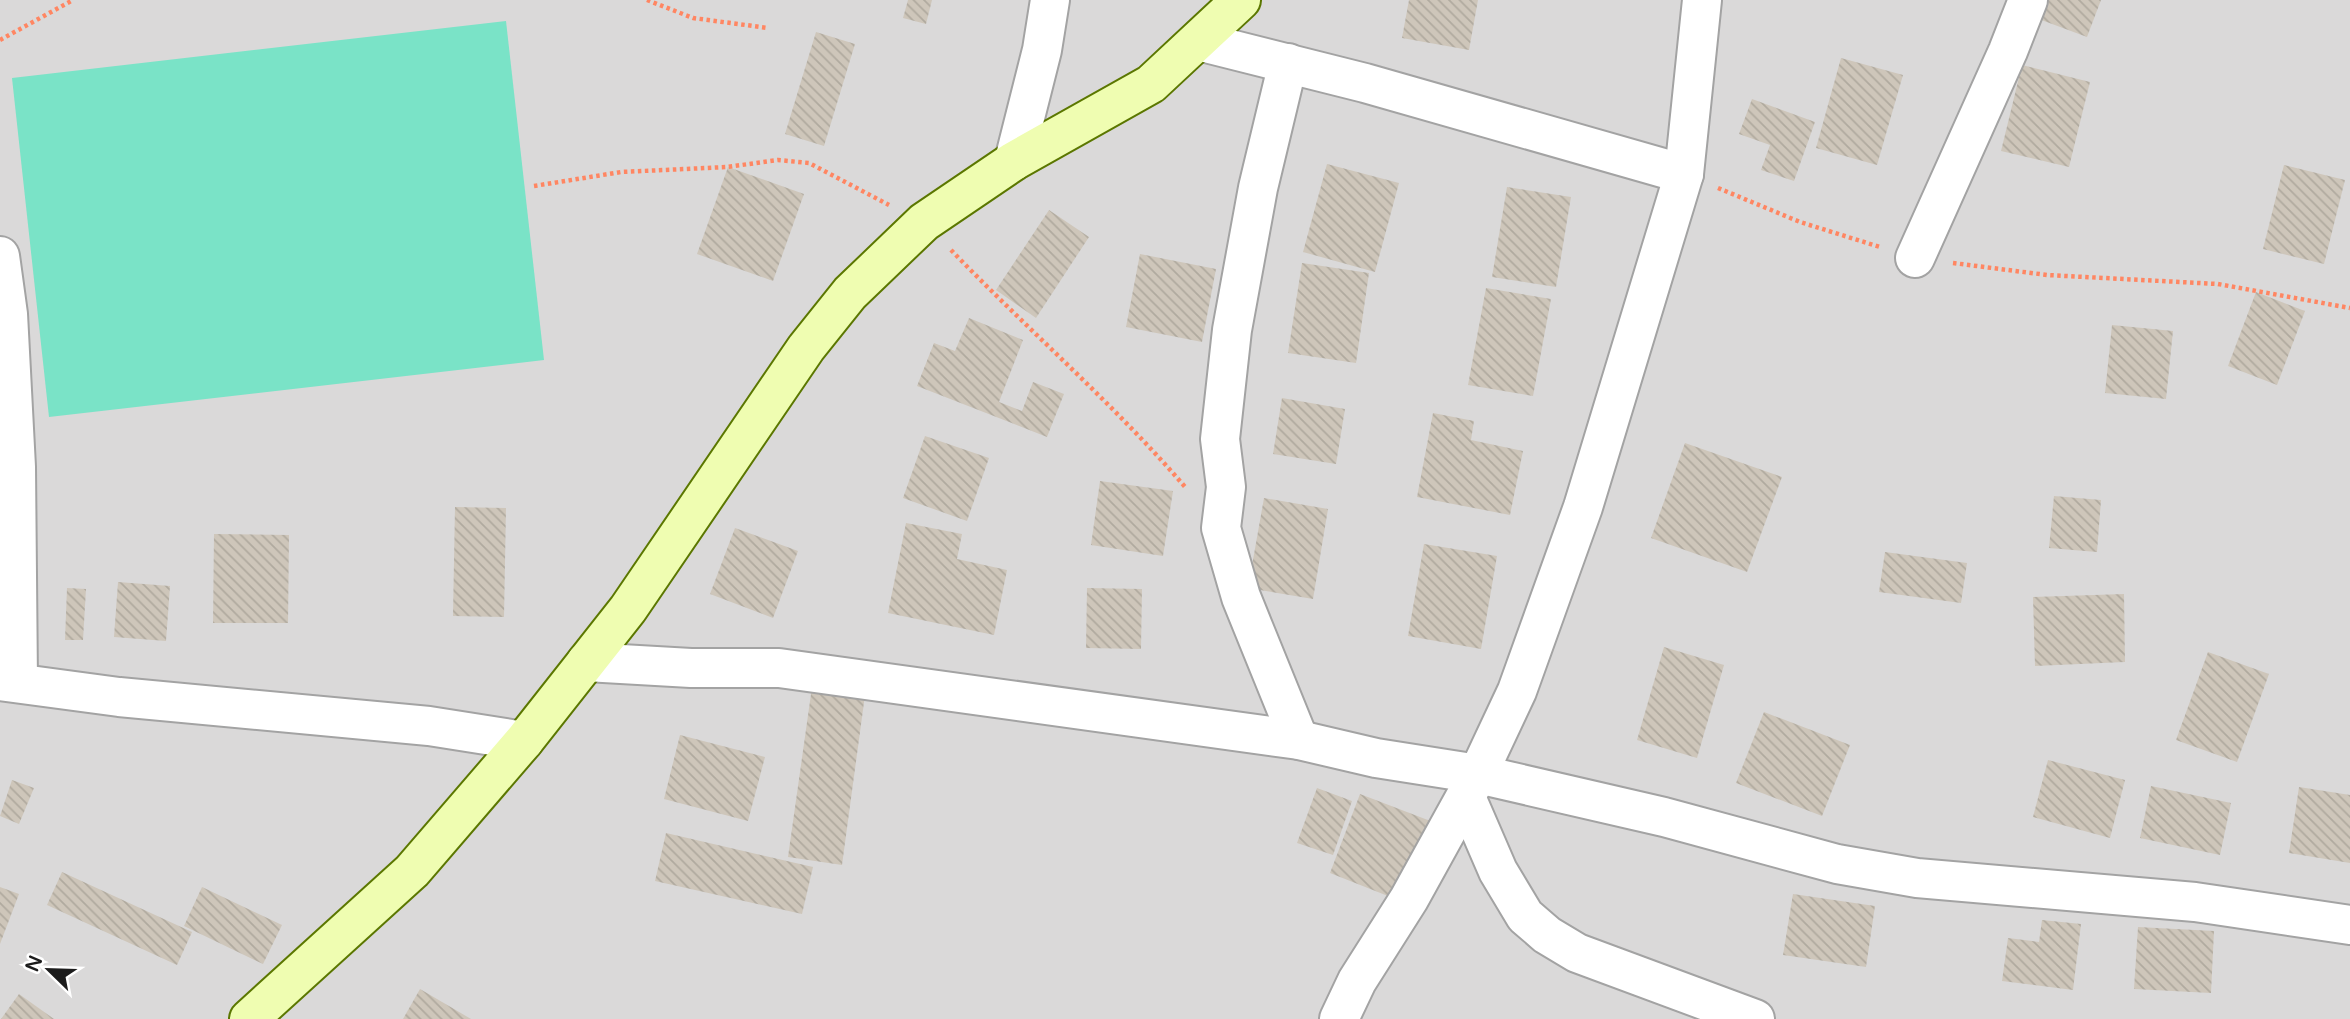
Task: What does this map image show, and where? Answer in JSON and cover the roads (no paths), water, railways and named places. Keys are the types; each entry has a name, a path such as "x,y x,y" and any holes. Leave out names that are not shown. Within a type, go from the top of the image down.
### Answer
{"street":[{"path":"1014,161 1042,50 1050,0"},
{"path":"249,1019 412,871 524,741 628,609 806,348 850,293 924,222 1014,161 1151,84 1241,0"},
{"path":"1339,1019 1357,981 1409,899 1472,785 1517,691 1583,508 1684,174 1702,0"},
{"path":"1916,258 2028,0"},
{"path":"1198,41 1288,63 1684,174"},
{"path":"1288,63 1258,188 1232,330 1220,439 1226,487 1221,528 1241,597 1299,740"},
{"path":"0,256 8,314 16,467 9,682 119,697 429,726 524,741"},
{"path":"586,662 691,668 779,668 1299,740 1472,785 1664,817 1837,864 1917,878 2195,902 2350,925"},
{"path":"1472,785 1498,871 1525,916 1547,935 1577,953 1755,1019"}]}
